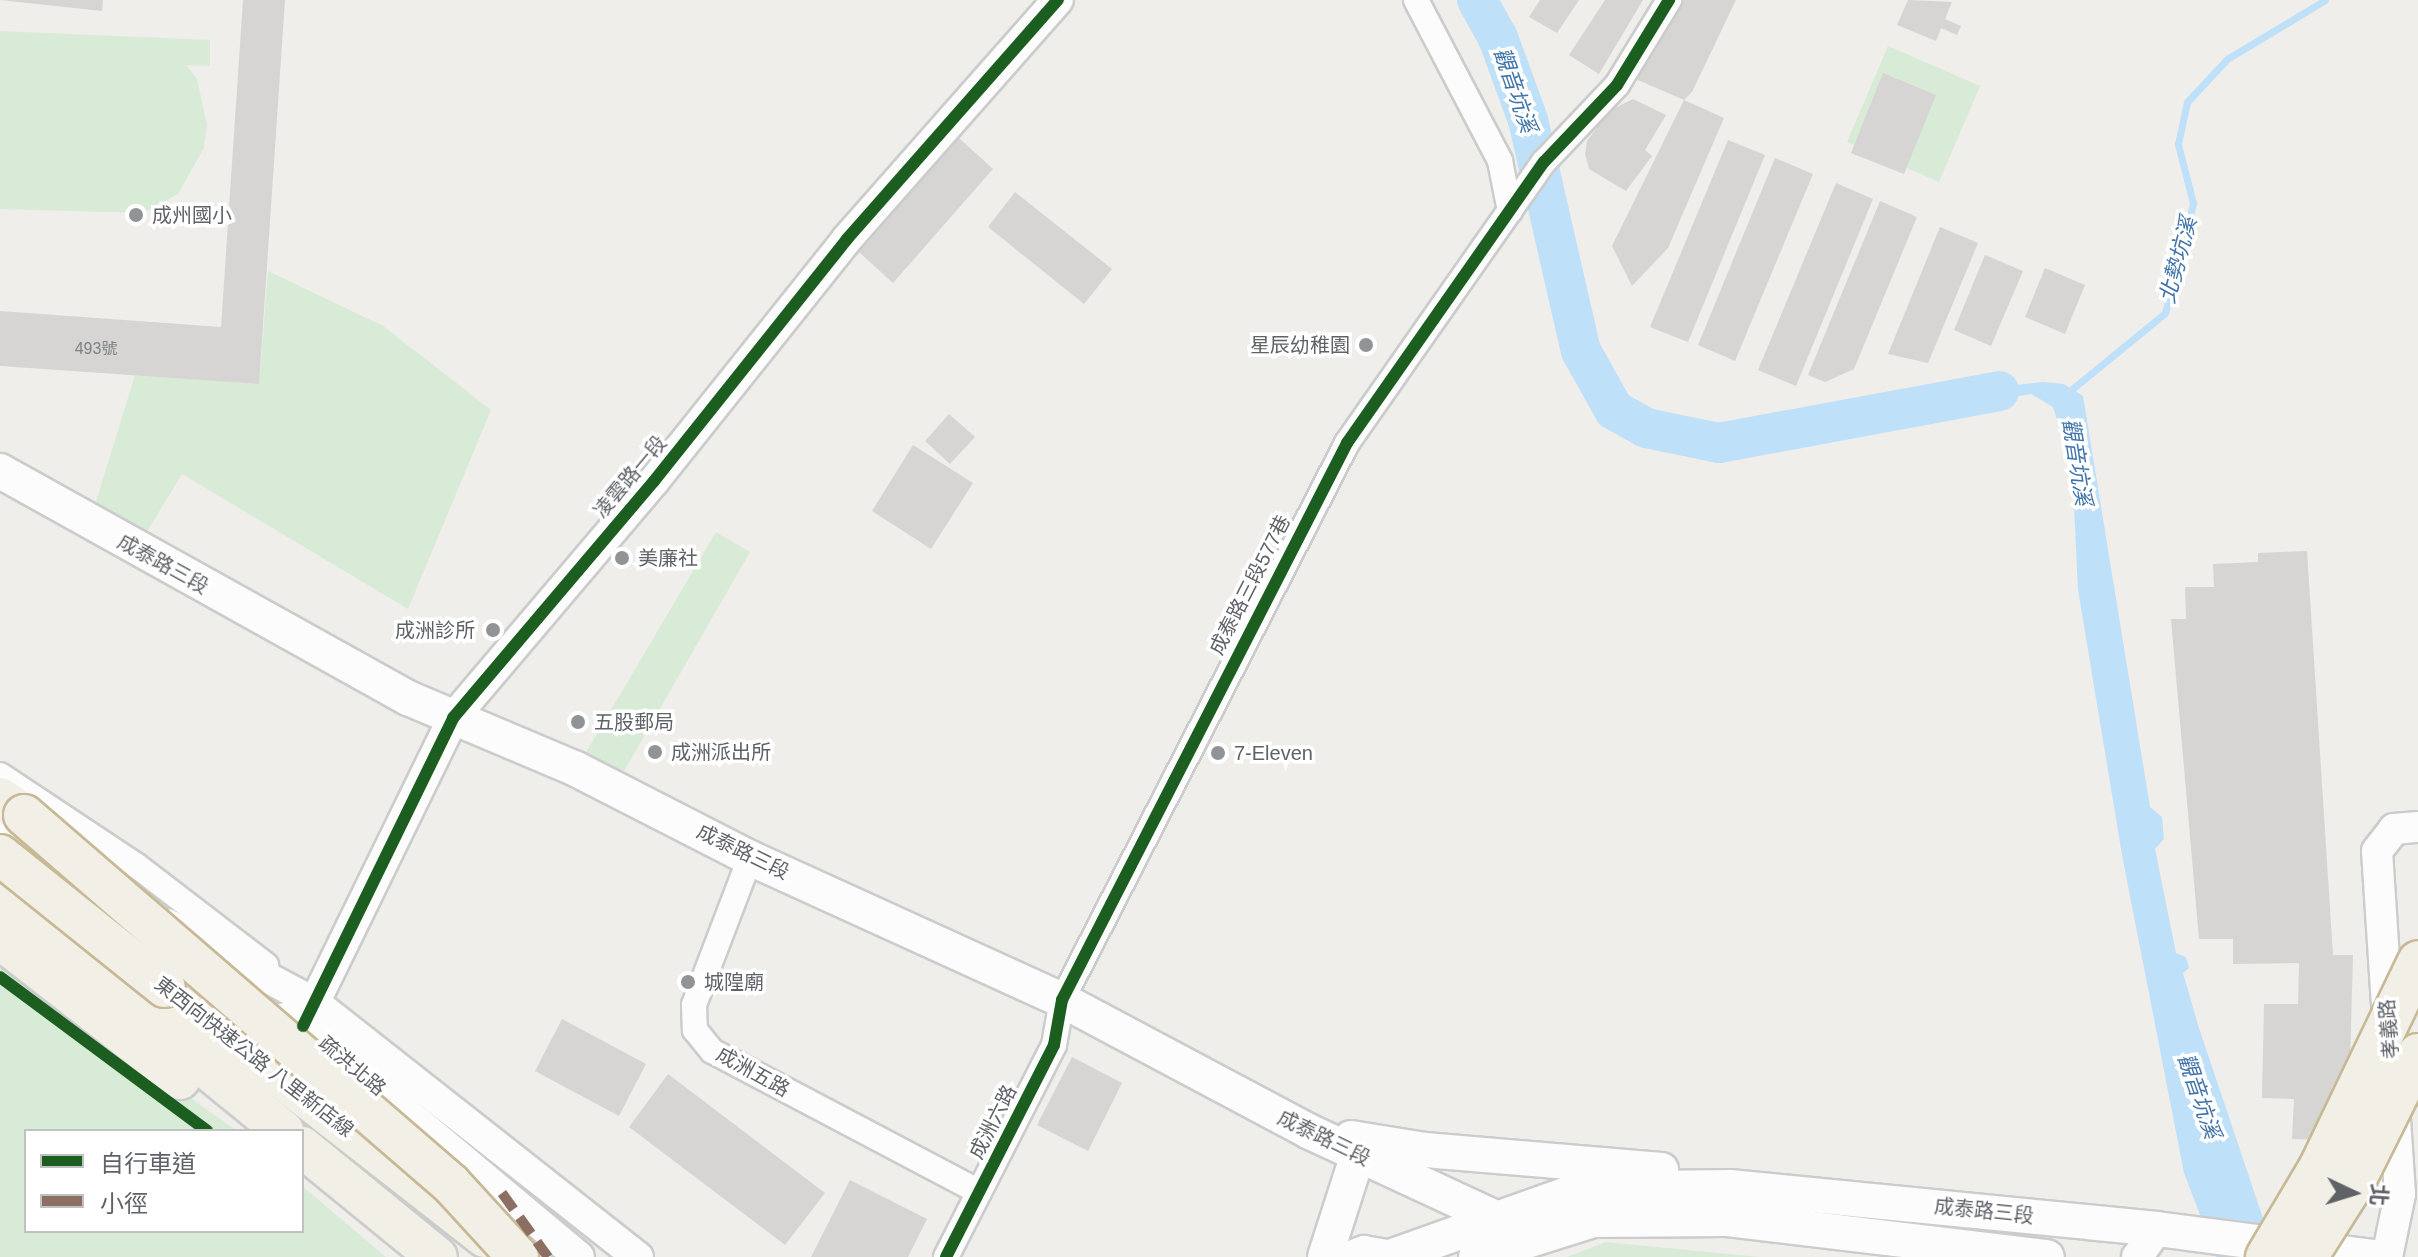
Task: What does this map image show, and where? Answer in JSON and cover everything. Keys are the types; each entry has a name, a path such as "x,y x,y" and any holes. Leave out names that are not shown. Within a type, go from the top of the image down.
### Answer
{"highway":[{"path":"0,798 451,1184 518,1257"},
{"name":"東西向快速公路 八里新店線","path":"0,855 510,1257"},
{"name":"東西向快速公路 八里新店線","path":"0,898 281,1129"},
{"path":"0,939 159,1065 253,1129"},
{"path":"2266,1257 2320,1166 2418,961"},
{"path":"2307,1252 2354,1183 2418,1054"},
{"name":"東西向快速公路 八里新店線","path":"304,1149 437,1257"},
{"path":"304,1163 404,1231"}],"main road":[{"name":"成泰路三段","path":"0,471 165,567 453,718 576,769 750,858 1062,1000 1308,1131 1495,1218 1525,1240 1593,1220 1728,1219 1860,1244 2047,1257"},
{"path":"1308,1131 1425,1150 1729,1177 1824,1195"},
{"path":"1325,1257 1358,1154"},
{"name":"成泰路三段","path":"1495,1218 1581,1189 1730,1187 1824,1195 2171,1240 2307,1252"},
{"path":"1394,1256 1495,1218"},
{"path":"1476,1257 1525,1240"},
{"path":"2307,1252 2372,1257"}],"street":[{"name":"凌雲路一段","path":"309,1015 453,718 654,481 847,239 1058,0"},
{"path":"1416,0 1500,161 1510,211"},
{"name":"成泰路三段577巷","path":"1062,1000 1347,443 1544,162 1617,85 1669,0"},
{"name":"疏洪北路","path":"0,775 137,866 579,1257"},
{"name":"疏洪北路","path":"0,826 44,858 309,1015 638,1257"},
{"name":"孝義路","path":"2387,1257 2400,1194 2377,851 2394,829 2418,827"},
{"name":"成洲五路","path":"750,858 694,1005 695,1030 712,1051 979,1192"},
{"name":"疏洪北路","path":"0,898 309,1015"},
{"name":"成洲六路","path":"946,1257 1054,1045 1062,1000"},
{"path":"2137,1257 2171,1240"},
{"path":"1340,1257 1364,1248 1394,1256"}],"green space":[{"path":"0,31 210,40 210,66 186,65 197,79 207,125 204,148 178,194 143,213 0,209"},
{"path":"1888,46 1980,86 1939,182 1847,142"},
{"path":"268,271 383,326 491,410 408,609 182,474 145,535 91,518 135,375 259,384"},
{"path":"716,532 750,552 620,778 582,759"},
{"path":"0,963 234,1129 24,1129 24,1233 304,1233 304,1188 386,1257 0,1257"},
{"path":"1606,1242 1759,1257 1567,1257"}],"water":[{"path":"2043,382 2064,384 2083,396 2150,807 2162,817 2164,839 2155,849 2176,953 2186,957 2189,968 2183,973 2199,1028 2276,1257 2216,1257 2184,1173 2122,855 2078,590 2072,465 2053,407 2031,394 1952,407 1942,393"}],"building":[{"path":"0,0 103,0 102,11"},
{"path":"243,0 285,0 259,384 0,366 0,311 221,327"},
{"path":"1540,0 1579,0 1557,33 1529,17"},
{"path":"1605,0 1643,0 1599,74 1569,55"},
{"path":"1668,0 1736,0 1692,92 1684,100 1624,74"},
{"path":"1908,0 1952,2 1945,19 1961,26 1957,35 1941,28 1936,41 1897,25"},
{"path":"1883,73 1936,95 1904,174 1851,153"},
{"path":"1633,99 1666,115 1645,150 1652,156 1626,191 1589,169 1585,154 1587,141 1609,111"},
{"path":"1684,100 1724,118 1668,248 1632,286 1612,246"},
{"path":"959,138 993,169 893,283 859,252"},
{"path":"1728,140 1765,155 1688,342 1650,327"},
{"path":"1775,158 1813,174 1735,361 1698,345"},
{"path":"1836,183 1873,199 1796,386 1758,370"},
{"path":"1015,192 1112,269 1084,304 988,227"},
{"path":"1880,201 1917,217 1854,369 1825,382 1808,375"},
{"path":"1940,227 1978,243 1928,363 1888,354"},
{"path":"1985,255 2023,271 1991,346 1954,330"},
{"path":"2045,268 2085,285 2065,334 2025,317"},
{"path":"949,414 975,437 950,464 925,441"},
{"path":"913,445 973,483 931,549 872,511"},
{"path":"2307,551 2333,955 2353,955 2349,1100 2326,1100 2324,1140 2292,1139 2294,1099 2262,1098 2264,1004 2298,1004 2299,963 2233,964 2233,939 2199,939 2171,619 2186,619 2185,587 2214,587 2213,564 2258,562 2258,553"},
{"path":"562,1019 646,1064 619,1116 535,1071"},
{"path":"1072,1057 1122,1083 1088,1151 1037,1125"},
{"path":"668,1074 825,1193 785,1245 629,1127"},
{"path":"850,1180 927,1219 908,1257 811,1257"}],"waterway":[{"name":"觀音坑溪","path":"1477,0 1498,38 1528,120 1581,351 1614,410 1646,428 1719,443 1999,391"},
{"name":"北勢坑溪","path":"2066,394 2165,313 2193,203 2178,144 2187,102 2227,59 2325,0"}],"marked path":[{"path":"502,1193 548,1257"}],"cycle path":[{"path":"303,1026 453,718 654,481 847,239 1058,0"},
{"path":"946,1257 1054,1045 1062,1000 1347,443 1544,162 1617,85 1669,0"},
{"path":"0,977 204,1129"}],"place":[{"name":"成州國小","path":"136,215"},
{"name":"星辰幼稚園","path":"1366,345"},
{"name":"美廉社","path":"622,558"},
{"name":"成洲診所","path":"493,630"},
{"name":"五股郵局","path":"578,722"},
{"name":"成洲派出所","path":"655,752"},
{"name":"7-Eleven","path":"1218,753"},
{"name":"城隍廟","path":"688,982"}]}
